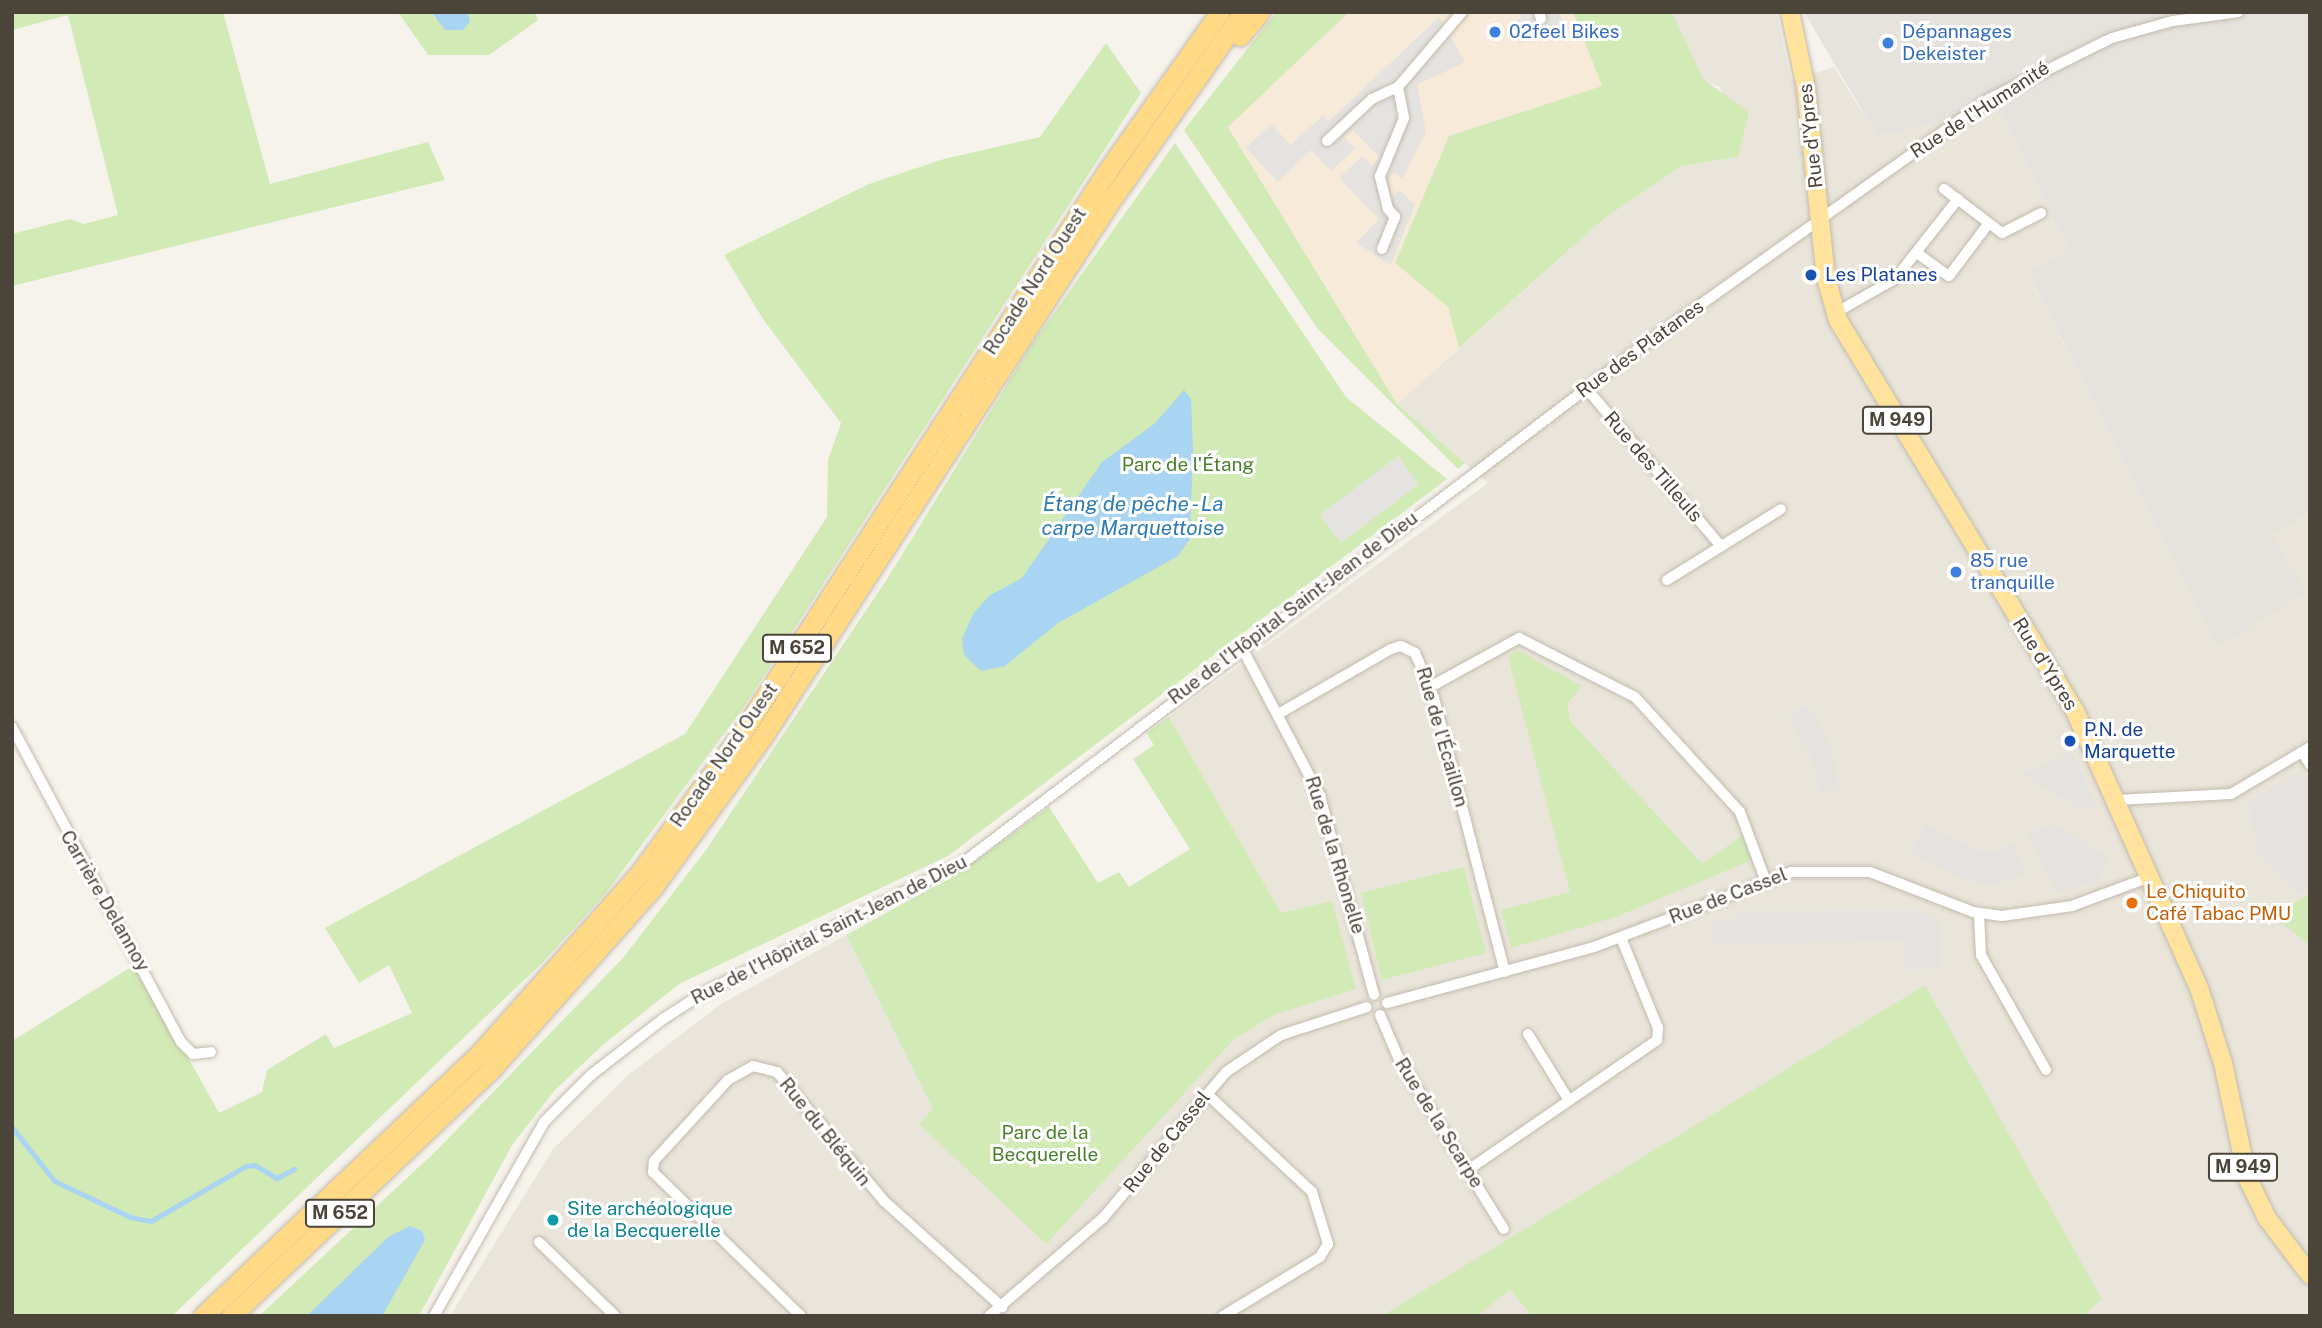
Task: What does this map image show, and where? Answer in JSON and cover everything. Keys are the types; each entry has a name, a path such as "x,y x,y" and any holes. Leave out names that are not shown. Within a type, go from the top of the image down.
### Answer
{"highway":[{"name":"Rocade Nord Ouest","path":"1186,81 1220,12"},
{"name":"Rocade Nord Ouest","path":"203,1316 481,1052 640,873 744,730 1144,134 1243,12"},
{"path":"1186,81 1260,12"},
{"name":"Rocade Nord Ouest","path":"230,1316 492,1068 653,887 763,736 1144,134"}],"main road":[{"name":"Rue d'Ypres","path":"1790,12 1802,64 1820,222 1835,313 2069,699 2150,877 2210,1021 2246,1177 2267,1218 2310,1275"}],"street":[{"path":"1327,141 1372,99 1398,87 1462,12"},
{"name":"Rue de l'Humanité","path":"1820,222 1941,131 2046,66 2142,29 2238,12"},
{"path":"1382,249 1395,217 1388,209 1380,176 1404,118 1398,87"},
{"path":"1944,189 2002,233 2041,213"},
{"path":"1835,313 1888,285 1917,253 1958,199"},
{"name":"Rue des Platanes","path":"1463,481 1586,388 1820,222"},
{"path":"1917,253 1949,276 1989,223"},
{"name":"Rue des Tilleuls","path":"1586,388 1721,546"},
{"name":"Rue de l'Hôpital Saint-Jean de Dieu","path":"434,1316 524,1149 591,1075 705,992 964,862 1241,646 1463,481"},
{"path":"1667,580 1781,509"},
{"path":"1430,687 1519,638 1635,697 1740,812 1765,879"},
{"name":"Rue de la Rhonelle","path":"1241,646 1280,713 1326,811 1374,995"},
{"name":"Rue de l'Écaillon","path":"1280,713 1401,646 1416,653 1430,687 1505,972"},
{"name":"Carrière Delannoy","path":"12,727 184,1047 193,1054 212,1052"},
{"path":"2116,800 2231,794 2306,750 2310,765"},
{"name":"Rue de Cassel","path":"1387,1003 1621,938 1765,879 1825,868 1859,870 1979,914 2016,916 2072,906 2150,877"},
{"path":"1979,914 1984,961 2046,1070"},
{"path":"1468,1170 1568,1099 1648,1049 1659,1035 1621,938"},
{"path":"1374,995 1387,1003 1380,1015 1367,1007 1374,995"},
{"name":"Rue de Cassel","path":"989,1316 1104,1217 1207,1094 1270,1041 1367,1007"},
{"name":"Rue de la Scarpe","path":"1380,1015 1394,1050 1504,1228"},
{"path":"1528,1034 1568,1099"},
{"name":"Rue du Bléquin","path":"801,1316 653,1172 654,1161 728,1080 753,1066 776,1072 884,1201 1002,1307"},
{"path":"1207,1094 1312,1192 1328,1244 1320,1257 1223,1316"},
{"path":"538,1242 615,1316"}],"shaded area":[{"path":"1346,12 1573,12 1602,86 1449,136 1395,263 1448,307 1459,348 1397,404 1228,126"},
{"path":"1520,12 1559,12 1564,24 1519,44 1510,24 1522,18"},
{"path":"1672,12 1776,12 1791,81 1834,67 1877,136 1999,109 2071,251 2028,274 2218,647 2272,536 2310,512 2310,1316 450,1316 553,1149 627,1076 721,1004 846,935 934,1110 1281,913 1169,717 1488,483 1397,404 1605,218 1682,166 1738,157 1720,87 1704,81"},
{"path":"1804,12 2310,12 2310,512 2272,536 2307,592 2218,647 2028,273 2071,251 1999,110 1877,136"},
{"path":"1439,17 1465,62 1417,85 1426,132 1402,179 1394,172 1389,178 1391,197 1399,190 1415,204 1391,265 1356,243 1379,219 1339,178 1362,156 1372,166 1380,158 1353,130 1344,137 1355,149 1331,171 1311,150 1278,182 1246,148 1271,124 1291,145 1323,115 1329,121"},
{"path":"1398,456 1419,484 1341,543 1320,515"},
{"path":"1808,705 1833,751 1839,790 1819,791 1813,761 1788,716"},
{"path":"2073,752 2096,805 2081,809 2022,774"},
{"path":"2303,771 2310,781 2310,890 2301,895 2258,855 2248,801"},
{"path":"1925,824 1987,854 2014,843 2025,874 1998,884 1975,883 1912,855"},
{"path":"2052,824 2109,857 2096,882 2056,893 2028,833"},
{"path":"1917,910 1939,921 1940,969 1906,970 1905,941 1711,944 1711,921 1736,921 1736,911"}],"green space":[{"path":"12,12 223,12 270,184 428,142 445,180 12,286 12,234 70,219 84,224 118,215 68,15 12,30"},
{"path":"398,12 431,12 435,19 470,17 468,12 534,12 538,20 489,55 428,55"},
{"path":"1276,12 1349,12 1228,127 1397,404 1465,463 1458,469 1317,328 1184,130"},
{"path":"1573,12 1672,12 1704,80 1749,112 1738,157 1682,166 1605,218 1459,348 1448,307 1395,263 1449,136 1602,86"},
{"path":"1106,43 1141,93 743,708 606,893 543,962 172,1316 12,1316 12,1041 136,964 219,1113 262,1092 267,1070 326,1034 334,1048 412,1013 389,965 359,983 325,928 685,734 827,517 828,460 841,423 763,319 724,255 869,184 944,159 1040,137"},
{"name":"Parc de l'Étang","path":"1175,143 1346,397 1447,479 948,856 679,984 604,1044 555,1090 512,1145 419,1316 259,1316 437,1150 623,958 706,850 887,579 1030,347"},
{"path":"1518,650 1582,686 1567,704 1570,721 1702,864 1743,835 1752,860 1616,917 1511,948 1501,910 1570,892 1508,657"},
{"name":"Parc de la Becquerelle","path":"1169,717 1281,913 1332,901 1356,989 1276,1014 1235,1038 1046,1244 919,1124 933,1109 846,935 956,875 1049,807 1098,883 1119,872 1129,887 1190,849 1133,759 1154,745 1146,733"},
{"path":"1464,867 1486,953 1382,980 1361,893"},
{"path":"2310,893 2310,945 2280,922 2281,912"},
{"path":"1925,985 2102,1299 2083,1316 1532,1316 1510,1289 1478,1316 1382,1316"}],"water":[{"path":"431,12 468,12 470,22 463,30 445,30"},
{"name":"Étang de pêche - La carpe Marquettoise","path":"1184,390 1191,399 1193,449 1190,539 1178,556 1058,623 1005,666 981,671 964,655 962,639 973,614 990,595 1022,578 1102,462 1154,424"},
{"path":"410,1226 422,1231 425,1240 382,1316 307,1316 388,1237"}],"waterway":[{"path":"12,1127 55,1181 130,1217 151,1221 246,1166 255,1165 277,1178 294,1169"}],"place":[{"name":"02feel Bikes","path":"1495,32"},
{"name":"Dépannages Dekeister","path":"1888,43"},
{"name":"Les Platanes","path":"1811,275"},
{"name":"85 rue tranquille","path":"1956,572"},
{"name":"P.N. de Marquette","path":"2070,741"},
{"name":"Le Chiquito Café Tabac PMU","path":"2132,903"},
{"name":"Site archéologique de la Becquerelle","path":"553,1220"}]}
